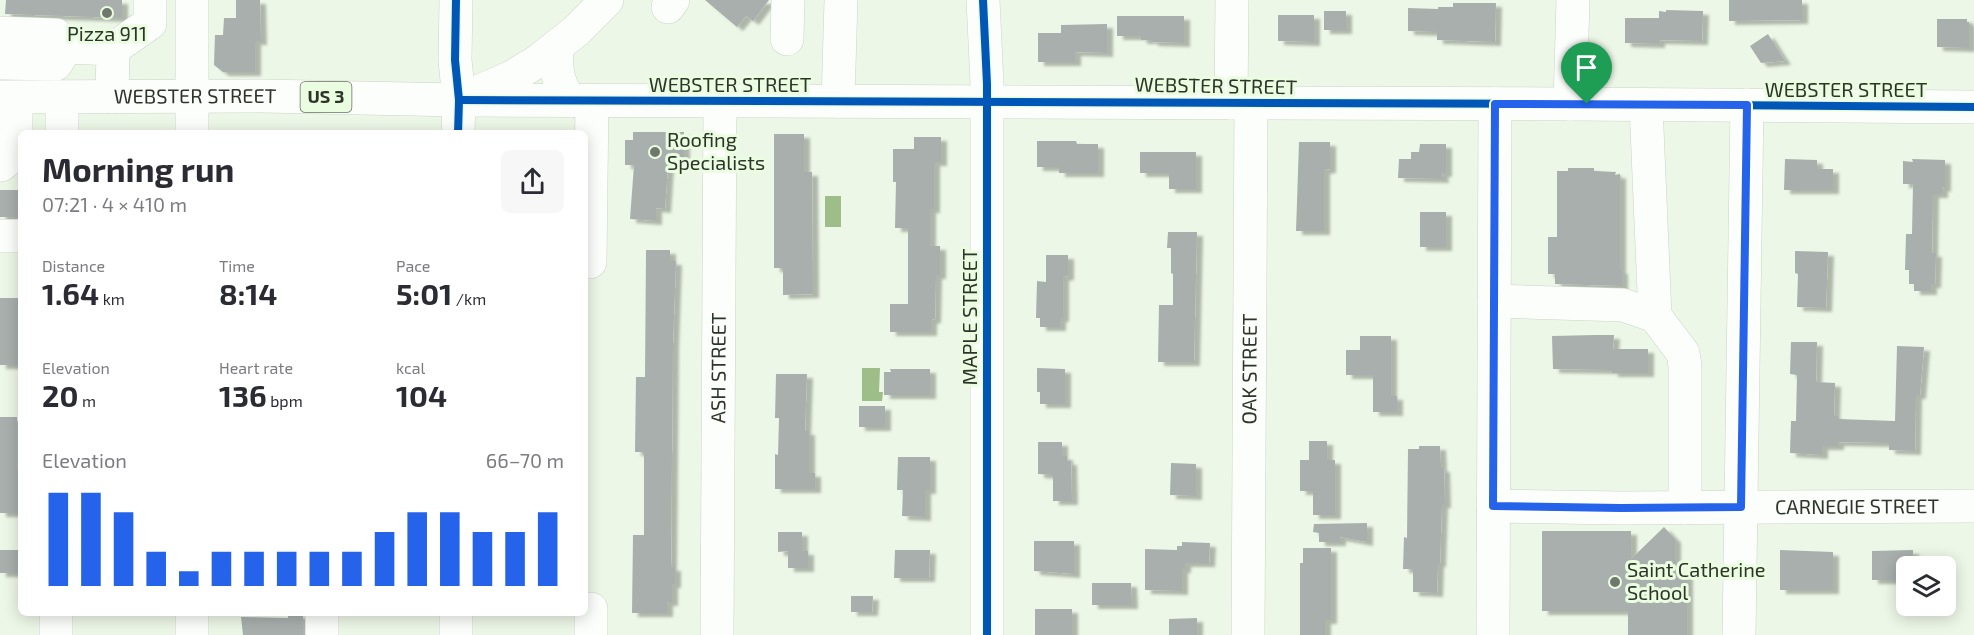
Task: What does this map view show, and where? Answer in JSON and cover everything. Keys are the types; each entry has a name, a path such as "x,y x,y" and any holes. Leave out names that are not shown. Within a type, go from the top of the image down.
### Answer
{"street":[{"path":"0,33 56,35 66,47 112,49 150,23 150,0"},
{"path":"192,0 192,130"},
{"path":"456,0 455,60 459,100 458,130"},
{"path":"787,39 788,0"},
{"path":"838,101 841,0"},
{"name":"MAPLE STREET","path":"983,0 987,101 987,635"},
{"name":"OAK STREET","path":"1232,0 1241,103 1248,635"},
{"path":"1569,104 1573,0"},
{"name":"US 3","path":"459,100 512,77 557,48 599,3"},
{"path":"0,63 56,64 66,47"},
{"path":"557,48 556,69 560,85 581,101 583,130"},
{"path":"111,97 112,49"},
{"name":"WEBSTER STREET","path":"8,98 193,96 581,101 1974,107"},
{"path":"1,165 16,149 8,98"},
{"path":"62,98 62,130"},
{"name":"ASH STREET","path":"717,635 720,101"},
{"path":"1492,635 1495,104"},
{"path":"1646,105 1655,316"},
{"path":"1739,635 1747,105"},
{"path":"588,226 590,262"},
{"path":"0,236 18,236"},
{"path":"1494,301 1623,305 1655,316 1683,353 1685,366 1685,508"},
{"name":"CARNEGIE STREET","path":"1493,506 1685,508 1974,506"},
{"path":"56,616 56,635"},
{"path":"192,616 192,635"},
{"path":"322,616 322,635"},
{"path":"456,616 456,635"}],"shaded area":[{"path":"825,196 841,196 841,227 825,227"},
{"path":"862,368 880,368 879,392 883,392 882,401 862,401"}],"building":[{"path":"6,0 122,0 122,18 5,14"},
{"path":"236,0 260,0 261,41 255,41 255,72 223,72 214,65 215,35 223,35 224,18 236,18"},
{"path":"705,0 769,0 753,21 746,16 737,27"},
{"path":"1729,0 1802,0 1802,20 1729,21"},
{"path":"1453,3 1496,3 1495,42 1437,40 1437,32 1408,31 1408,8 1438,9 1438,7 1453,7"},
{"path":"1666,10 1703,11 1702,41 1659,40 1659,44 1625,43 1625,18 1659,18 1659,11 1666,12"},
{"path":"1324,11 1346,11 1346,30 1324,30"},
{"path":"1278,15 1314,15 1314,42 1278,41"},
{"path":"1117,16 1184,16 1184,43 1152,42 1152,40 1141,40 1141,36 1117,36"},
{"path":"1937,19 1967,19 1969,48 1937,47"},
{"path":"1107,24 1107,53 1075,52 1075,62 1038,62 1038,33 1061,33 1061,25"},
{"path":"1768,34 1785,61 1761,63 1750,46"},
{"path":"633,132 684,132 684,165 668,165 665,209 656,208 656,221 630,219 634,165 625,165 625,140 633,140"},
{"path":"774,134 804,134 804,172 812,172 813,294 783,295 783,268 774,268"},
{"path":"914,137 941,137 941,162 934,162 934,209 930,209 930,246 940,246 940,275 936,275 935,319 931,320 931,332 890,332 890,304 908,304 908,228 895,228 896,182 893,182 893,149 914,149"},
{"path":"1037,141 1076,141 1077,144 1098,144 1098,173 1059,173 1059,167 1037,167"},
{"path":"1299,142 1330,142 1330,169 1324,170 1324,231 1296,231"},
{"path":"1420,144 1446,144 1446,173 1442,173 1443,179 1398,178 1399,159 1411,159 1411,152 1419,152"},
{"path":"1140,152 1196,152 1196,189 1169,189 1169,173 1140,173"},
{"path":"1785,159 1817,160 1817,169 1833,169 1833,190 1784,190"},
{"path":"1912,159 1945,160 1945,188 1942,187 1942,194 1933,194 1932,253 1936,253 1935,284 1931,284 1931,291 1914,291 1914,284 1909,284 1909,270 1905,270 1906,234 1912,234 1913,184 1903,184 1903,161 1913,162"},
{"path":"1568,168 1594,168 1594,171 1620,174 1622,286 1555,284 1555,274 1548,274 1548,237 1557,237 1557,171 1568,171"},
{"path":"0,190 18,190 18,217 0,217"},
{"path":"1420,212 1446,212 1446,247 1420,247"},
{"path":"1168,232 1197,232 1194,362 1158,362 1159,305 1173,305 1173,274 1171,273 1171,248 1167,248"},
{"path":"646,250 670,250 670,261 676,261 671,567 675,567 675,584 672,584 672,602 667,602 667,613 632,613 633,535 644,535 644,452 635,452 636,377 645,377"},
{"path":"1795,251 1828,252 1826,308 1797,307 1798,274 1795,273"},
{"path":"1046,255 1068,255 1068,276 1063,277 1063,318 1060,318 1060,327 1040,327 1040,318 1036,318 1037,281 1046,282"},
{"path":"0,298 18,298 18,365 0,365"},
{"path":"1614,335 1613,349 1648,349 1648,373 1553,369 1552,336"},
{"path":"1360,336 1391,336 1391,396 1397,396 1397,412 1373,412 1373,375 1346,375 1346,350 1360,350"},
{"path":"1791,342 1817,342 1816,382 1835,383 1834,416 1838,416 1838,419 1895,421 1897,346 1924,347 1920,395 1916,395 1915,451 1889,450 1889,443 1838,442 1838,446 1822,446 1822,455 1790,453 1791,421 1796,421 1797,375 1790,374"},
{"path":"1037,368 1065,369 1065,404 1040,404 1040,392 1037,392"},
{"path":"890,369 930,369 930,395 884,395 884,372 891,372"},
{"path":"776,374 807,374 805,431 809,431 809,473 815,473 815,489 775,489 775,454 778,455 779,418 775,418"},
{"path":"859,406 885,406 885,427 859,427"},
{"path":"0,417 17,417 18,513 0,513"},
{"path":"1309,441 1327,441 1327,460 1335,460 1335,515 1313,515 1313,491 1300,491 1300,460 1309,460"},
{"path":"1038,442 1062,442 1062,456 1067,456 1067,461 1071,461 1072,501 1053,501 1053,475 1038,474"},
{"path":"1419,446 1440,446 1441,468 1444,468 1445,504 1442,504 1437,593 1413,592 1413,569 1403,569 1404,537 1407,538 1408,449 1419,449"},
{"path":"898,457 930,457 930,490 925,490 925,517 902,516 903,490 897,490"},
{"path":"1171,463 1196,464 1196,496 1170,495"},
{"path":"1367,523 1367,542 1340,537 1340,542 1319,542 1319,533 1313,532 1314,524"},
{"name":"Saint Catherine School","path":"1664,527 1675,539 1675,572 1687,573 1687,635 1628,635 1628,611 1542,611 1542,531 1631,531 1631,559"},
{"path":"778,532 802,532 802,551 808,551 808,568 788,568 788,551 778,552"},
{"path":"1034,541 1074,541 1074,574 1034,571"},
{"path":"1182,542 1210,543 1209,563 1185,563 1185,569 1182,569 1182,591 1145,590 1145,549 1177,550 1177,546 1182,546"},
{"path":"1303,548 1331,548 1331,620 1325,620 1325,635 1300,635 1300,563 1303,563"},
{"path":"0,550 18,550 18,573 0,573"},
{"path":"895,550 930,550 929,578 894,578"},
{"path":"1780,550 1833,552 1833,590 1780,590"},
{"path":"1913,550 1913,556 1896,556 1896,580 1872,580 1872,551"},
{"path":"1092,583 1131,583 1132,605 1092,605"},
{"path":"851,596 873,596 872,612 851,612"},
{"path":"1035,609 1072,609 1072,635 1035,635"},
{"path":"288,616 303,616 303,635 243,635 241,617 288,618"},
{"path":"1197,618 1197,635 1169,635 1169,619"}],"cycle path":[{"path":"456,0 455,60 459,100 458,130"},
{"path":"983,0 987,84 987,635"},
{"path":"459,100 1974,107"}],"place":[{"name":"Pizza 911","path":"107,13"},
{"name":"Roofing Specialists","path":"655,152"},
{"name":"Saint Catherine School","path":"1615,582"}],"route":[{"path":"1495,104 1587,104 1747,105 1741,507 1493,506 1495,104"}]}
